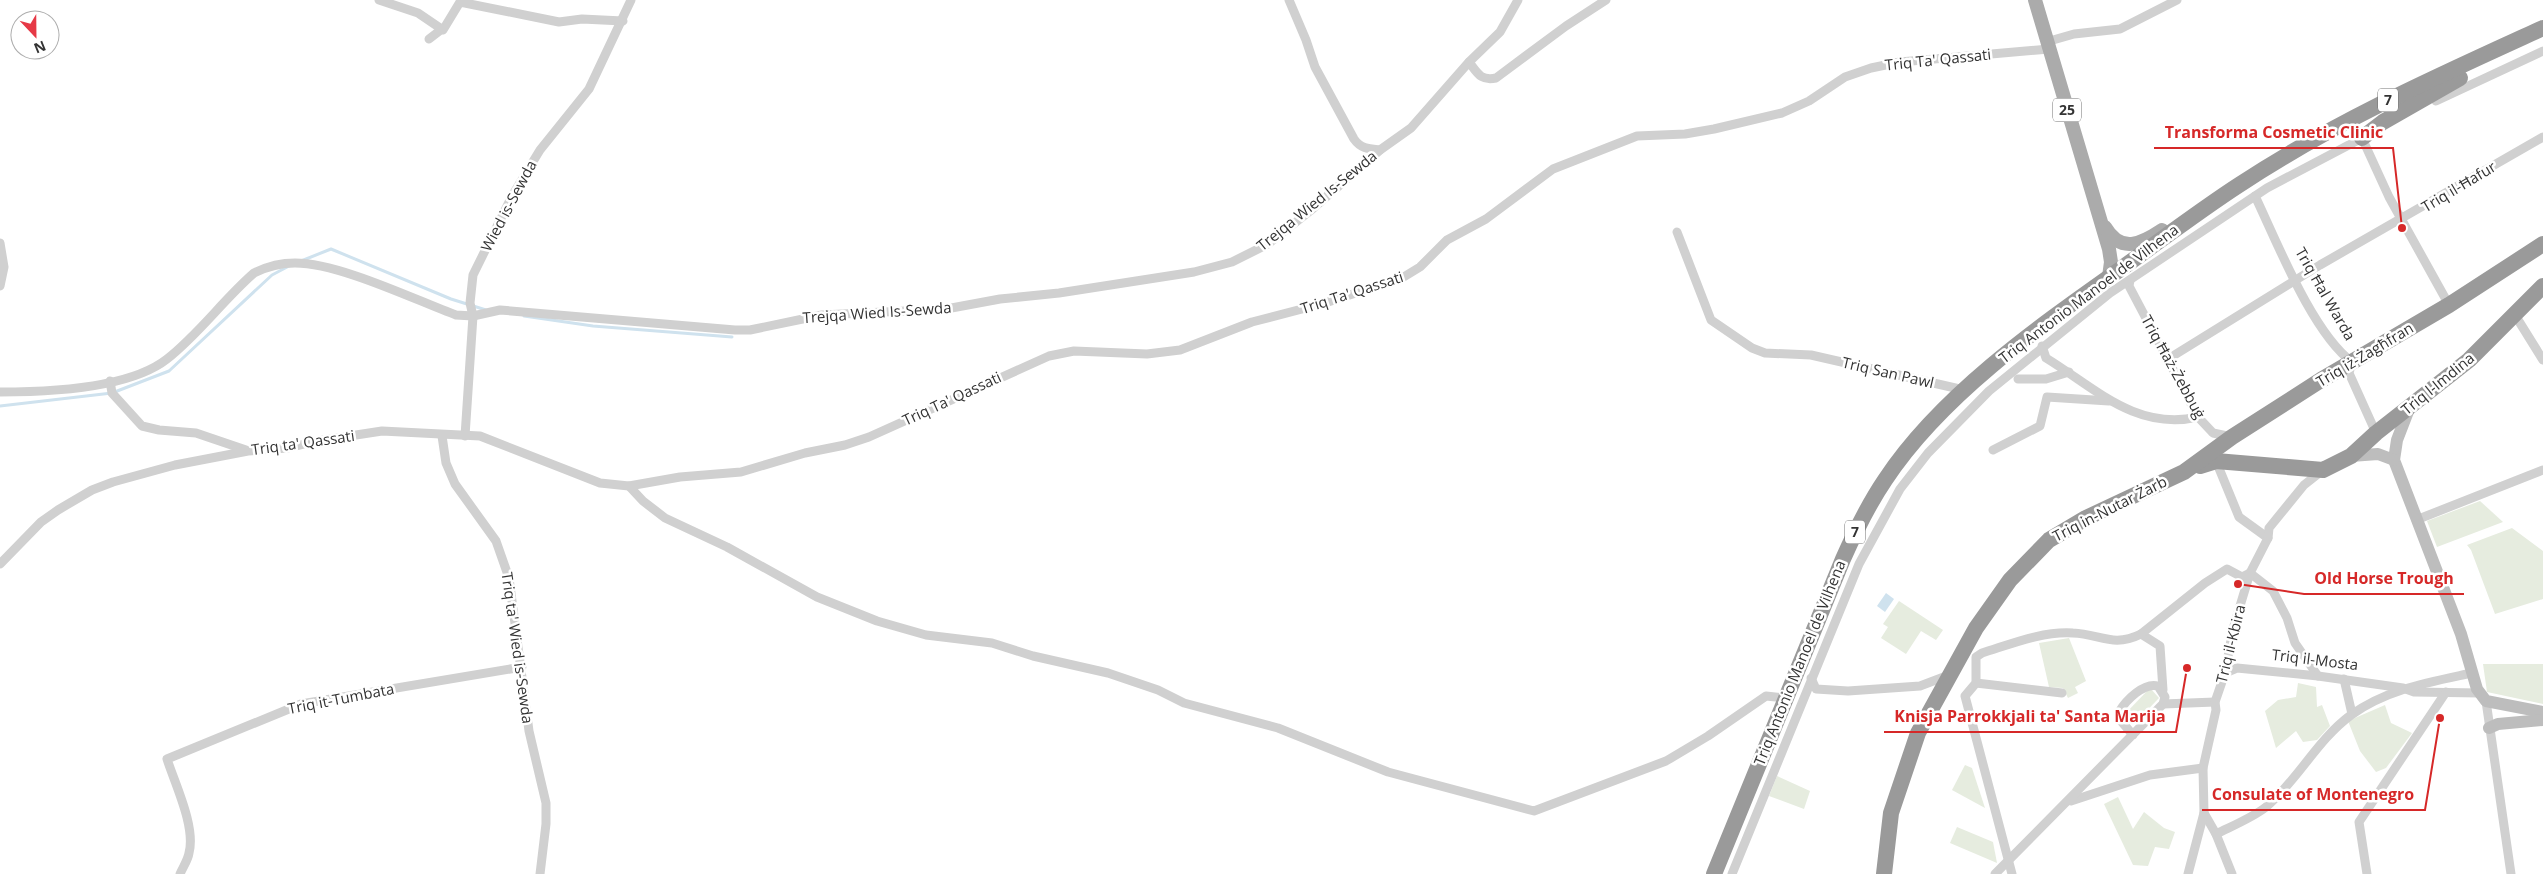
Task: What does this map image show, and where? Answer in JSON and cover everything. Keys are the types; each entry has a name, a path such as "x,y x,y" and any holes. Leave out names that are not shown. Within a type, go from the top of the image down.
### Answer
{"highway":[{"name":"Triq Antonio Manoel de Vilhena","path":"1714,874 1785,698 1862,518 1886,479 1912,444 1964,390 2032,332 2240,184 2378,105 2543,28"},
{"path":"2362,138 2383,122 2451,82 2543,35"},
{"name":"Triq iż-Żagħfran","path":"2187,471 2232,437 2543,244"},
{"name":"Triq l-Imdina","path":"2324,470 2351,456 2376,433 2469,360 2543,286"},
{"path":"2187,471 2216,461 2324,470"},
{"name":"Triq in-Nutar Żarb","path":"1884,874 1892,813 1900,782 1918,733 1976,628 2010,580 2048,540 2086,518 2187,471"}],"main road":[{"name":"25","path":"2035,0 2100,220 2111,262 2109,277"},
{"name":"25","path":"2100,220 2108,232 2120,242 2130,244 2143,242 2215,194 2240,184"}],"street":[{"path":"379,0 418,13 442,30"},
{"name":"Wied is-Sewda","path":"465,436 473,316 470,303 473,275 512,196 540,150 582,100 623,21 631,0"},
{"path":"1289,0 1304,34 1315,67 1354,139 1358,145 1366,149 1380,150"},
{"name":"Trejqa Wied Is-Sewda","path":"0,392 56,390 133,377 166,360 245,282 267,267 295,263 338,270 456,315 473,316 500,310 750,330 808,317 935,310 1194,272 1232,262 1255,253 1310,211 1380,150 1419,120 1470,62 1500,32 1518,0"},
{"path":"1470,62 1480,76 1487,80 1496,78 1566,26 1606,0"},
{"name":"Triq Ta' Qassati","path":"629,486 680,477 741,472 804,452 845,445 869,437 1049,356 1074,351 1147,354 1180,350 1252,322 1318,306 1396,280 1420,267 1447,240 1486,219 1553,169 1637,136 1685,134 1782,113 1808,101 1845,77 1871,68 1900,62 2047,45 2074,34 2120,29 2177,0"},
{"path":"429,39 442,30 460,2 558,22 582,19 623,21"},
{"path":"1732,874 1859,564 1884,515 1900,490 1928,453 1963,416 1988,391 2042,346 2130,280 2255,196 2362,138 2457,90 2543,50"},
{"name":"Triq il-Ħafur","path":"2168,359 2295,281 2543,137"},
{"path":"2362,138 2390,197 2449,304"},
{"name":"Triq Ħal Warda","path":"2255,196 2295,281 2331,343 2352,362 2349,373 2376,433"},
{"name":"Triq San Pawl","path":"1677,232 1711,320 1740,341 1765,353 1811,355 1964,390"},
{"path":"0,243 4,267 0,286"},
{"name":"Triq Ħaż-Żebbuġ","path":"2130,280 2129,286 2198,417 2213,433 2232,437"},
{"path":"2514,315 2543,360"},
{"path":"2042,346 2046,358 2109,401 2138,415 2168,422 2198,417"},
{"path":"2018,379 2046,379 2069,372"},
{"path":"1993,450 2040,426 2047,397 2046,379"},
{"path":"110,381 112,393 142,426 159,430 196,433 248,451"},
{"path":"2047,397 2109,401"},
{"path":"2409,409 2397,440 2394,460 2461,634 2472,673 2483,697 2511,874"},
{"name":"Triq ta' Qassati","path":"0,564 41,522 92,490 175,465 248,451 288,448 317,441 382,431 442,436 480,436 600,483 629,486"},
{"name":"Triq ta' Wied is-Sewda","path":"442,436 446,463 455,484 496,541 504,559 515,614 529,731 546,802 546,824 540,874"},
{"path":"2351,456 2378,454 2394,460"},
{"path":"2216,461 2239,517 2268,538"},
{"name":"Triq il-Kbira","path":"2204,813 2203,768 2216,710 2215,702 2225,673 2233,629 2250,572 2268,538 2269,528 2292,498 2324,470"},
{"path":"2416,520 2543,470"},
{"path":"629,486 648,506 665,518 726,547 817,597 877,621 926,635 992,643 1033,656 1108,673 1158,690 1184,703 1278,728 1388,772 1534,811 1666,761 1708,736 1766,696 1785,698"},
{"path":"2012,874 1965,696 1976,683 1976,657 1982,653 2050,634 2073,633 2113,642 2123,641 2141,634 2205,582 2227,569 2242,577 2250,572 2273,591 2287,618 2295,643 2318,676"},
{"path":"1995,874 2133,735 2164,697 2160,646 2141,634"},
{"name":"Triq it-Tumbata","path":"180,874 189,853 191,840 188,824 167,759 301,704 522,668"},
{"name":"Triq il-Mosta","path":"2225,673 2237,668 2344,679 2403,688 2414,692 2446,692 2483,697 2543,712"},
{"name":"Triq il-Mosta","path":"2403,688 2472,673"},
{"path":"1811,678 1816,689 1848,691 1920,686 1951,675"},
{"path":"2344,679 2352,714"},
{"path":"1976,683 2062,693"},
{"path":"2133,735 2118,717 2121,707 2145,686 2152,684 2164,697 2215,702"},
{"path":"2216,834 2265,808 2318,746 2352,714 2403,688"},
{"path":"2367,874 2359,822 2446,692"},
{"path":"2489,728 2498,724 2543,720"},
{"path":"2069,801 2150,775 2203,768"},
{"path":"2204,813 2216,834 2232,874"},
{"path":"2188,874 2204,813"}],"shaded area":[{"path":"2480,501 2503,522 2437,547 2427,521"},
{"path":"2512,528 2543,551 2543,599 2495,614 2471,550 2467,545"},
{"path":"1899,601 1943,630 1936,640 1921,631 1906,654 1881,638 1888,627 1883,624"},
{"path":"2069,638 2086,681 2075,687 2078,693 2068,698 2063,688 2049,687 2039,643"},
{"path":"2483,664 2543,664 2543,704 2487,692"},
{"path":"2298,683 2316,687 2317,707 2322,705 2330,726 2317,740 2303,742 2296,731 2276,748 2265,711 2278,700 2296,697"},
{"path":"2150,688 2159,698 2134,724 2124,715"},
{"path":"2385,705 2391,723 2412,733 2386,768 2376,772 2360,751 2348,721"},
{"path":"1965,765 1972,768 1985,808 1952,790"},
{"path":"1777,776 1810,791 1804,809 1769,796"},
{"path":"2118,797 2133,829 2144,812 2164,828 2175,832 2169,849 2155,847 2148,866 2133,865 2104,804"},
{"path":"1957,827 1993,842 1997,863 1950,843"}],"water":[{"path":"1886,593 1894,599 1885,612 1877,606"}],"waterway":[{"path":"301,261 331,249 451,299 486,310"},
{"path":"0,406 112,393 169,371 272,275 289,266"},
{"path":"524,316 593,326 732,337"}],"place":[{"name":"Transforma Cosmetic Clinic","path":"2402,228"},
{"name":"Old Horse Trough","path":"2238,584"},
{"name":"Knisja Parrokkjali ta' Santa Marija","path":"2187,668"},
{"name":"Consulate of Montenegro","path":"2440,718"}]}
